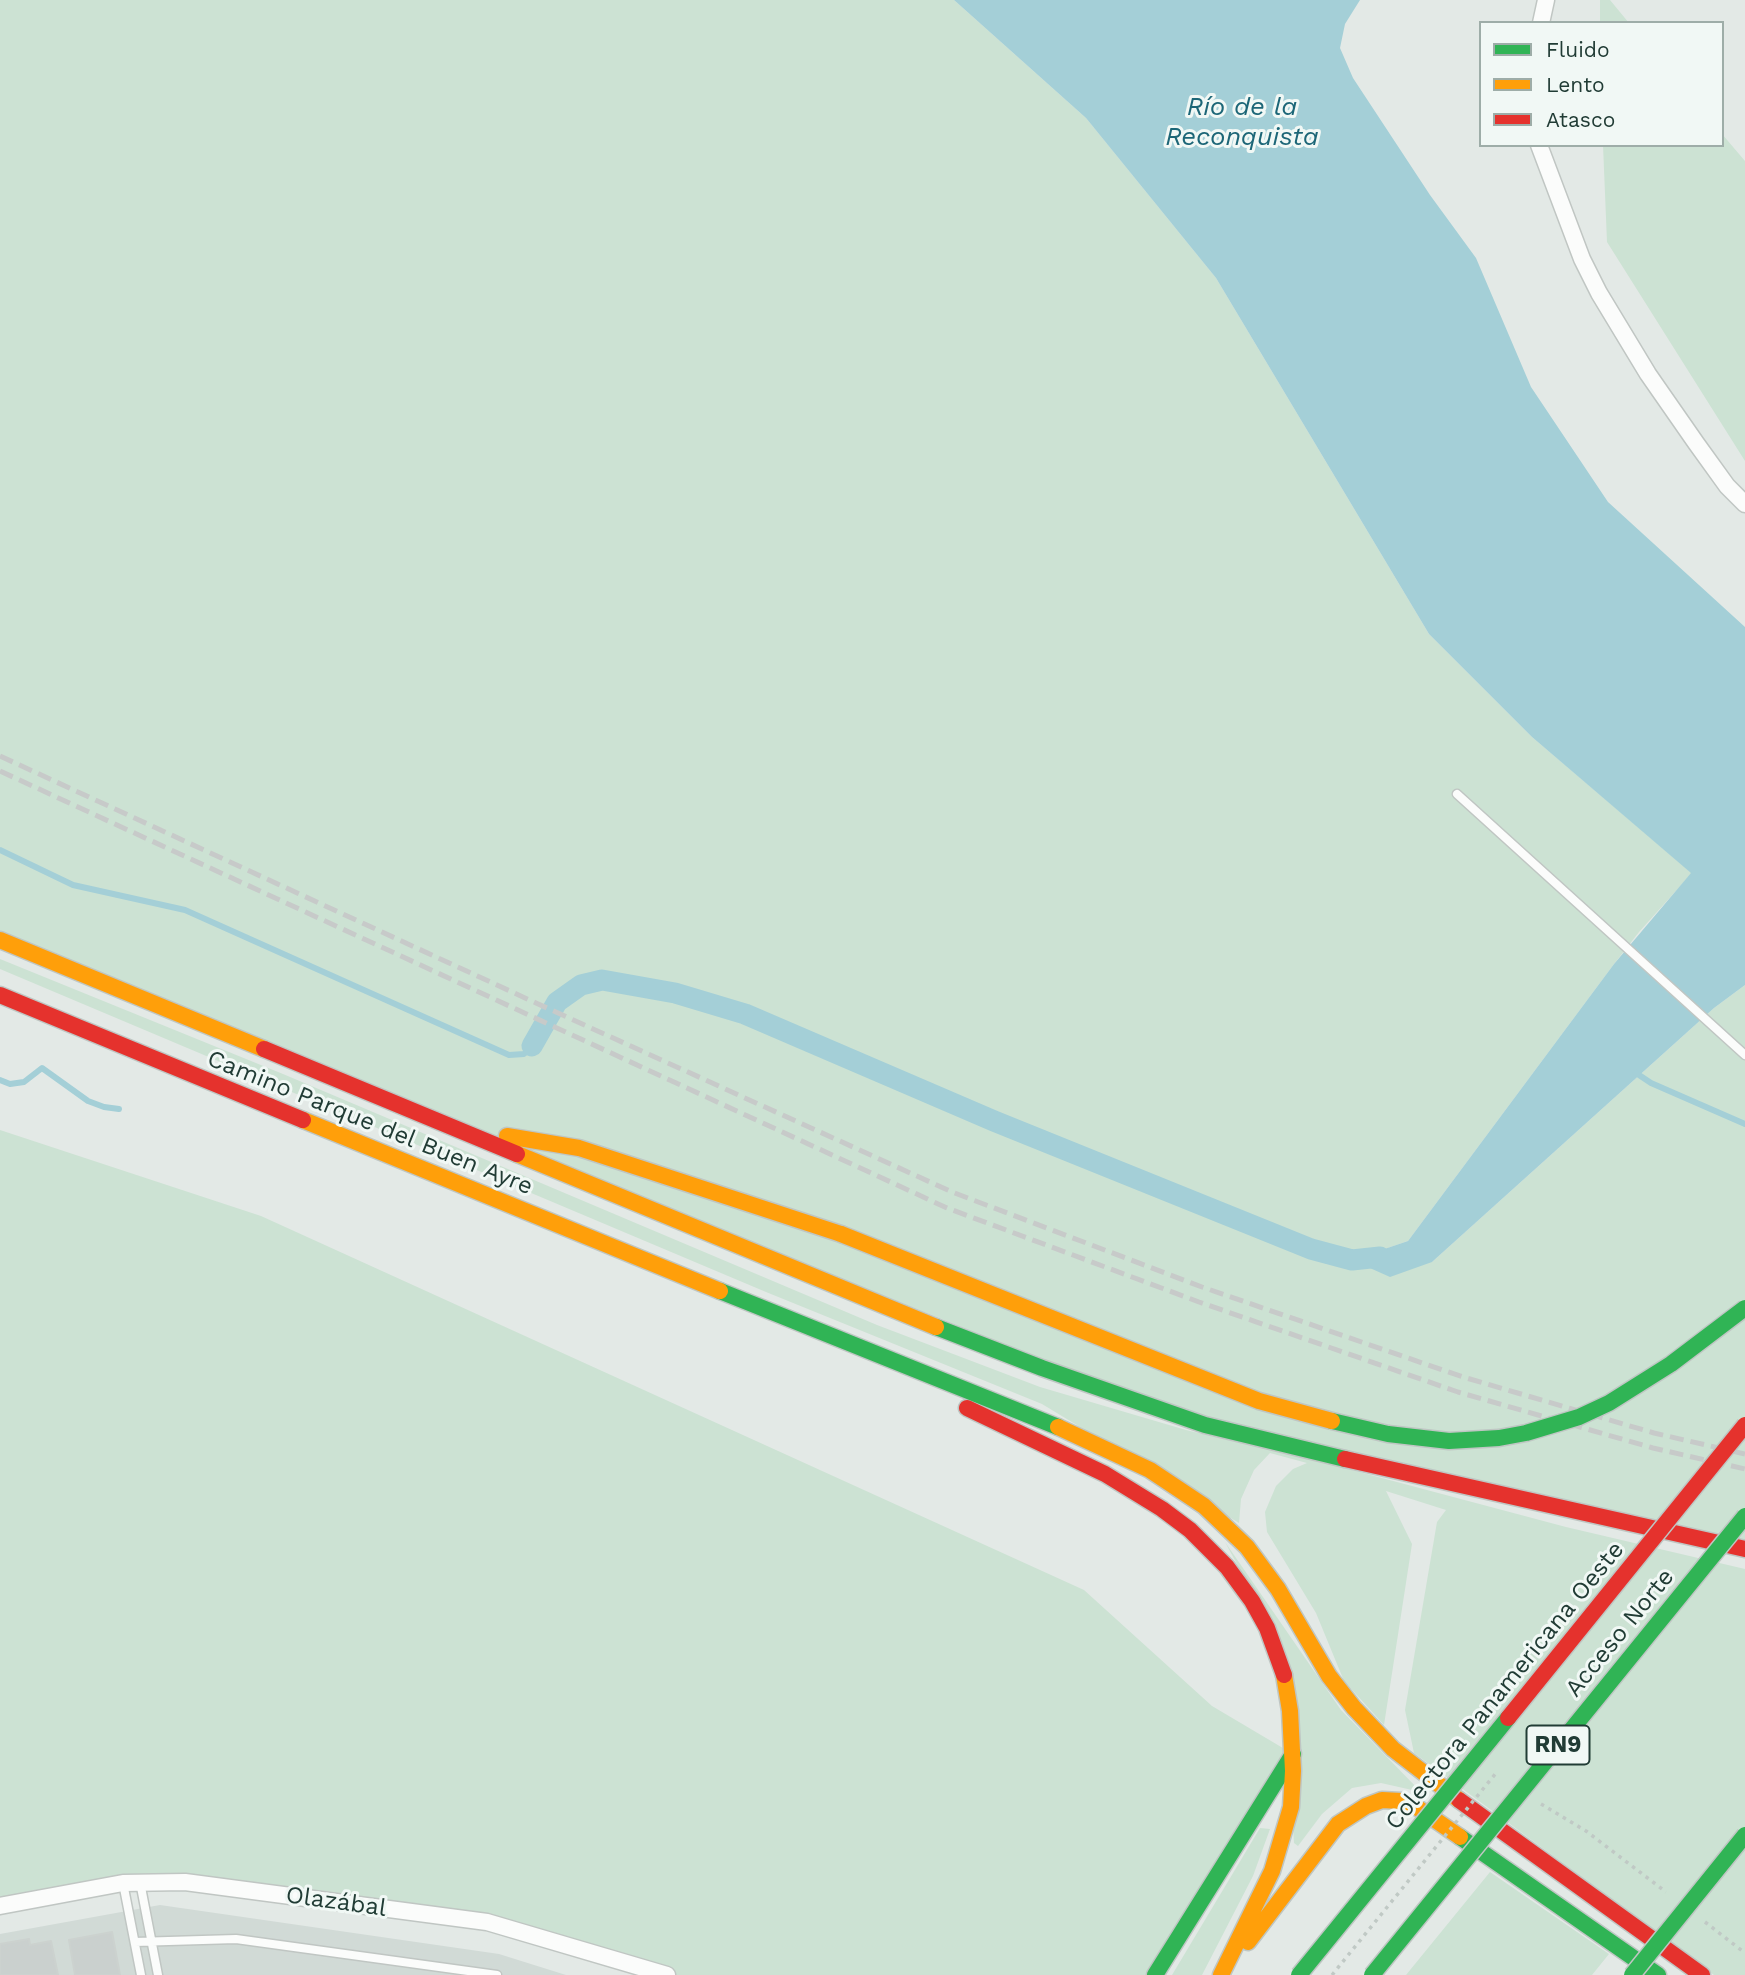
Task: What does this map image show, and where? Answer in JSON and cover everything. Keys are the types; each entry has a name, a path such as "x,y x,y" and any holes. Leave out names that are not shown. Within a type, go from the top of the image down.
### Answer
{"main road":[{"name":"Camino Parque del Buen Ayre","path":"0,940 458,1128"},
{"name":"Camino Parque del Buen Ayre","path":"0,995 723,1292"},
{"path":"0,1001 37,1011"},
{"path":"458,1128 579,1148 841,1234 1259,1401 1388,1434 1449,1441 1513,1436 1579,1417 1609,1403 1660,1371 1745,1308"},
{"path":"458,1128 970,1341 1205,1425 1745,1549"},
{"path":"723,1292 1105,1474 1162,1509 1190,1530 1241,1584 1267,1628 1282,1666 1290,1711 1293,1754 1290,1807 1283,1840 1272,1871 1222,1975"},
{"path":"723,1292 1071,1431 1183,1490 1222,1521 1247,1546 1278,1590 1329,1676 1354,1709 1393,1749 1432,1781 1702,1975"},
{"name":"Colectora Panamericana Oeste","path":"1299,1975 1705,1477 1745,1424"},
{"name":"Acceso Norte","path":"1372,1975 1745,1516"},
{"path":"1155,1975 1293,1754"},
{"path":"1222,1975 1332,1831 1347,1817 1366,1806 1391,1800 1418,1808 1658,1975"},
{"path":"1632,1975 1745,1835"}],"street":[{"path":"1541,21 1546,0"},
{"path":"1540,147 1599,293 1648,374 1727,486 1745,504"},
{"name":"Olazábal","path":"0,1906 123,1882 185,1882 487,1922 667,1975"}],"lane":[{"path":"1457,794 1745,1055"},
{"path":"123,1882 141,1975"},
{"path":"140,1882 158,1975"},
{"path":"135,1942 236,1939 496,1975"}],"path":[{"path":"1332,1975 1497,1774 1486,1769"},
{"path":"1541,1804 1586,1831 1671,1896"},
{"path":"1703,1920 1745,1953"}],"shaded area":[{"path":"160,1905 499,1954 566,1975 0,1975 0,1934"}],"green space":[{"path":"0,0 954,0 1086,118 1216,278 1429,634 1532,737 1692,873 1614,964 1408,1241 1353,1260 1432,1262 1714,1008 1745,985 1745,1549 1205,1425 0,940"},
{"path":"1600,0 1610,0 1627,21 1600,21"},
{"path":"1724,136 1745,161 1745,461 1607,242 1603,147 1724,147"},
{"path":"0,959 283,1074 877,1325 1040,1387 1186,1430 1318,1461 1566,1527 1745,1569 1745,1975 1714,1975 1414,1753 1405,1710 1437,1522 1446,1510 1386,1491 1412,1544 1384,1725 1344,1681 1316,1613 1267,1532 1265,1512 1276,1486 1293,1469 1307,1463 1270,1453 1254,1470 1241,1499 1239,1523 1042,1404 766,1292 0,969"},
{"path":"0,1130 261,1216 1084,1590 1212,1706 1293,1754 1155,1975 667,1975 487,1922 185,1882 0,1906"},
{"path":"1225,1542 1341,1710 1421,1792 1381,1783 1352,1788 1322,1814 1298,1846 1294,1843 1283,1649"},
{"path":"1260,1828 1270,1829 1253,1876 1202,1975 1172,1975"},
{"path":"1490,1872 1609,1954 1592,1975 1406,1975"}],"water":[{"name":"Río de la Reconquista","path":"954,0 1360,0 1345,24 1340,48 1353,78 1430,195 1476,258 1531,387 1608,502 1745,627 1745,985 1714,1008 1432,1262 1390,1277 1352,1260 1408,1241 1614,964 1691,873 1532,737 1429,634 1216,278 1086,118"}],"building":[{"path":"112,1932 120,1975 75,1975 69,1940"},
{"path":"29,1939 30,1945 51,1941 58,1975 0,1975 0,1944"}],"waterway":[{"path":"0,850 73,885 185,910 509,1055 524,1054 532,1046"},
{"path":"532,1046 557,1002 581,985 602,980 675,993 745,1014 994,1121 1311,1249 1352,1260 1380,1257"},
{"path":"0,1080 10,1084 24,1082 42,1068 88,1101 119,1109"},
{"path":"1636,1073 1651,1083 1745,1124"}],"railway":[{"path":"0,756 952,1192 1202,1287 1463,1377 1654,1433 1745,1454"},
{"path":"0,771 947,1208 1199,1302 1458,1392 1653,1448 1745,1469"}],"traffic: fast":[{"path":"720,1291 1058,1427"},
{"path":"1332,1421 1388,1434 1449,1441 1499,1438 1526,1433 1579,1417 1609,1403 1671,1364 1745,1308"},
{"path":"936,1327 1042,1368 1205,1425 1345,1459"},
{"path":"1372,1975 1745,1516"},
{"path":"1299,1975 1508,1718"},
{"path":"1155,1975 1293,1754"},
{"path":"1632,1975 1745,1835"},
{"path":"1460,1837 1658,1975"}],"traffic: slow":[{"path":"0,940 264,1049"},
{"path":"303,1120 720,1291"},
{"path":"507,1136 579,1148 841,1234"},
{"path":"517,1154 936,1327"},
{"path":"841,1234 1259,1401 1332,1421"},
{"path":"1058,1427 1150,1470 1204,1506 1247,1547 1278,1589 1329,1676 1354,1708 1393,1749 1459,1800"},
{"path":"1221,1975 1272,1871 1291,1807 1293,1771 1290,1711 1284,1675"},
{"path":"1248,1942 1338,1824 1366,1806 1382,1800 1401,1801 1418,1808 1460,1837"}],"traffic: jam":[{"path":"0,995 303,1120"},
{"path":"264,1049 517,1154"},
{"path":"967,1408 1105,1474 1162,1509 1190,1530 1227,1567 1252,1601 1267,1628 1284,1675"},
{"path":"1508,1718 1745,1425"},
{"path":"1345,1459 1745,1549"},
{"path":"1459,1800 1702,1975"}]}
